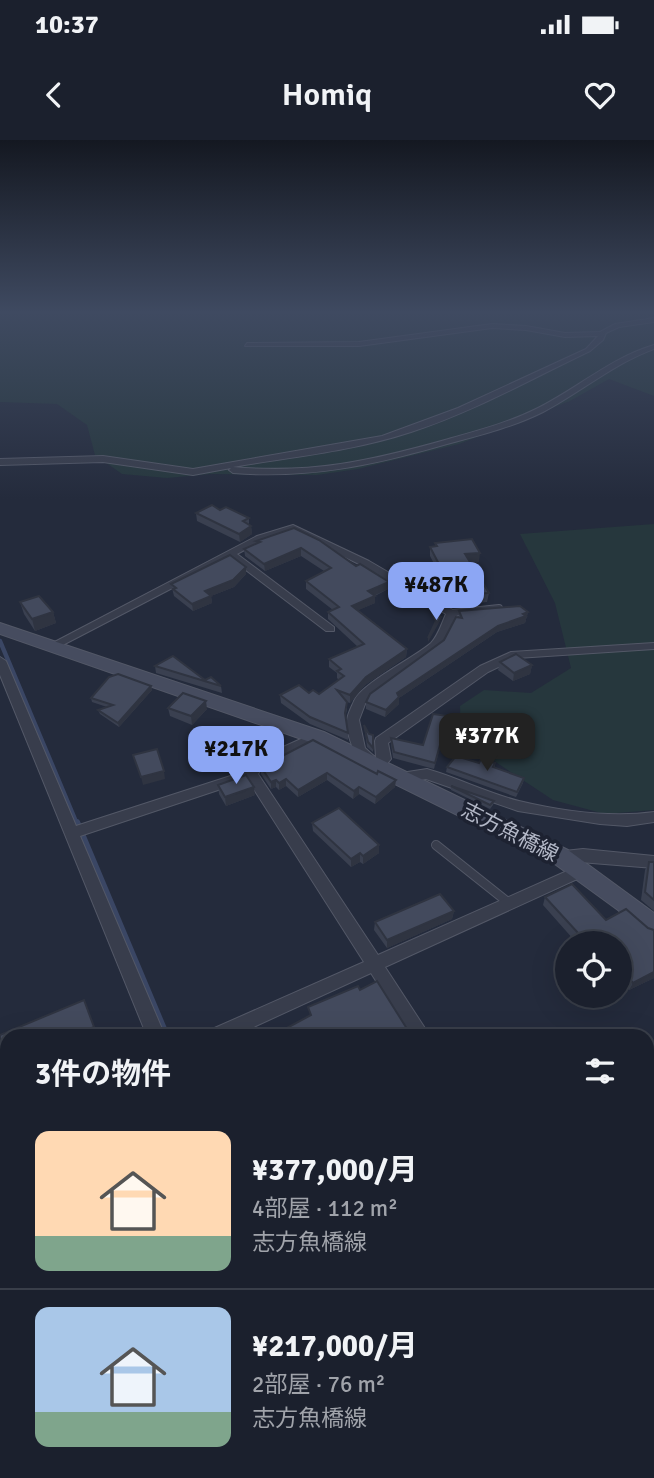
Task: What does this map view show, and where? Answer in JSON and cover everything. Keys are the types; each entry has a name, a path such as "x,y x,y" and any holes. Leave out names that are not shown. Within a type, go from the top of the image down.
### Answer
{"main road":[{"name":"志方魚橋線","path":"0,628 317,737 560,856 654,928"}],"street":[{"path":"0,462 103,459 192,472 337,447 408,431 536,373"},
{"path":"215,468 278,474 321,472 399,456 486,431 536,412 598,373"},
{"path":"53,646 260,538 293,528 365,563 452,613 438,643 362,697 353,720 359,750 376,766 384,758 381,741 484,669 515,655 654,646"},
{"path":"230,553 330,629"},
{"path":"0,662 153,1029"},
{"path":"72,833 251,774 257,764 317,737"},
{"path":"251,774 416,1029"},
{"path":"401,778 427,774 518,806 573,815 627,821 654,817"},
{"path":"560,856 583,855 654,862"},
{"path":"232,1029 581,871"}],"lane":[{"path":"452,613 505,608"},
{"path":"436,845 509,904"}],"shaded area":[{"path":"0,373 654,373 654,396 609,379 570,401 459,444 358,469 317,475 211,474 167,478 122,474 95,455 87,425 57,404 0,402"},
{"path":"654,524 654,810 605,814 553,800 461,739 460,706 484,690 531,693 571,668 555,603 520,534"}],"building":[{"path":"212,505 220,510 226,507 249,518 243,521 251,526 239,534 196,513"},
{"path":"294,528 319,540 356,566 360,564 389,582 368,591 375,596 352,606 407,649 366,677 350,695 337,690 347,702 345,713 348,733 310,717 280,695 299,685 309,693 313,690 319,694 344,676 337,671 341,669 329,659 364,644 328,612 339,607 306,581 331,568 301,548 264,564 244,549 260,542 256,541"},
{"path":"472,539 480,553 465,554 489,593 452,596 446,585 450,585 430,547 437,546 435,543"},
{"path":"230,555 246,567 233,580 205,591 211,596 192,604 173,589 176,588 171,584"},
{"path":"39,596 53,612 32,619 20,602"},
{"path":"520,606 528,612 523,614 526,616 498,626 397,693 399,697 386,710 366,702 370,694 444,640 456,617 462,618 459,611"},
{"path":"433,615 441,617 428,638 436,621"},
{"path":"516,654 532,665 514,673 500,662"},
{"path":"173,656 205,680 211,677 221,686 155,666"},
{"path":"118,674 151,686 118,723 98,710 113,705 91,698 109,677"},
{"path":"183,693 206,701 191,716 168,708"},
{"path":"433,714 448,716 435,763 394,752 391,738 423,745"},
{"path":"364,725 369,734 373,735 373,748 368,742"},
{"path":"313,740 377,774 378,771 396,780 376,797 359,787 354,791 327,773 298,790 286,779 279,783 276,780 271,782 261,767"},
{"path":"157,749 164,771 141,777 133,755"},
{"path":"456,756 479,763 481,759 495,763 493,767 524,778 517,792 447,767"},
{"path":"246,775 254,787 225,797 218,785"},
{"path":"451,786 494,801 490,805"},
{"path":"339,808 379,845 363,856 360,853 351,859 312,823"},
{"path":"649,862 654,862 654,900 645,892"},
{"path":"572,884 606,920 626,909 654,930 654,972 632,982 632,931 576,931 545,897"},
{"path":"440,894 454,911 387,940 375,922"},
{"path":"377,981 407,1029 285,1029 311,1015 308,1007 358,986 360,990"},
{"path":"84,1000 94,1027 89,1029 14,1029"}],"waterway":[{"path":"0,641 77,824"},
{"path":"77,822 164,1029"}]}
